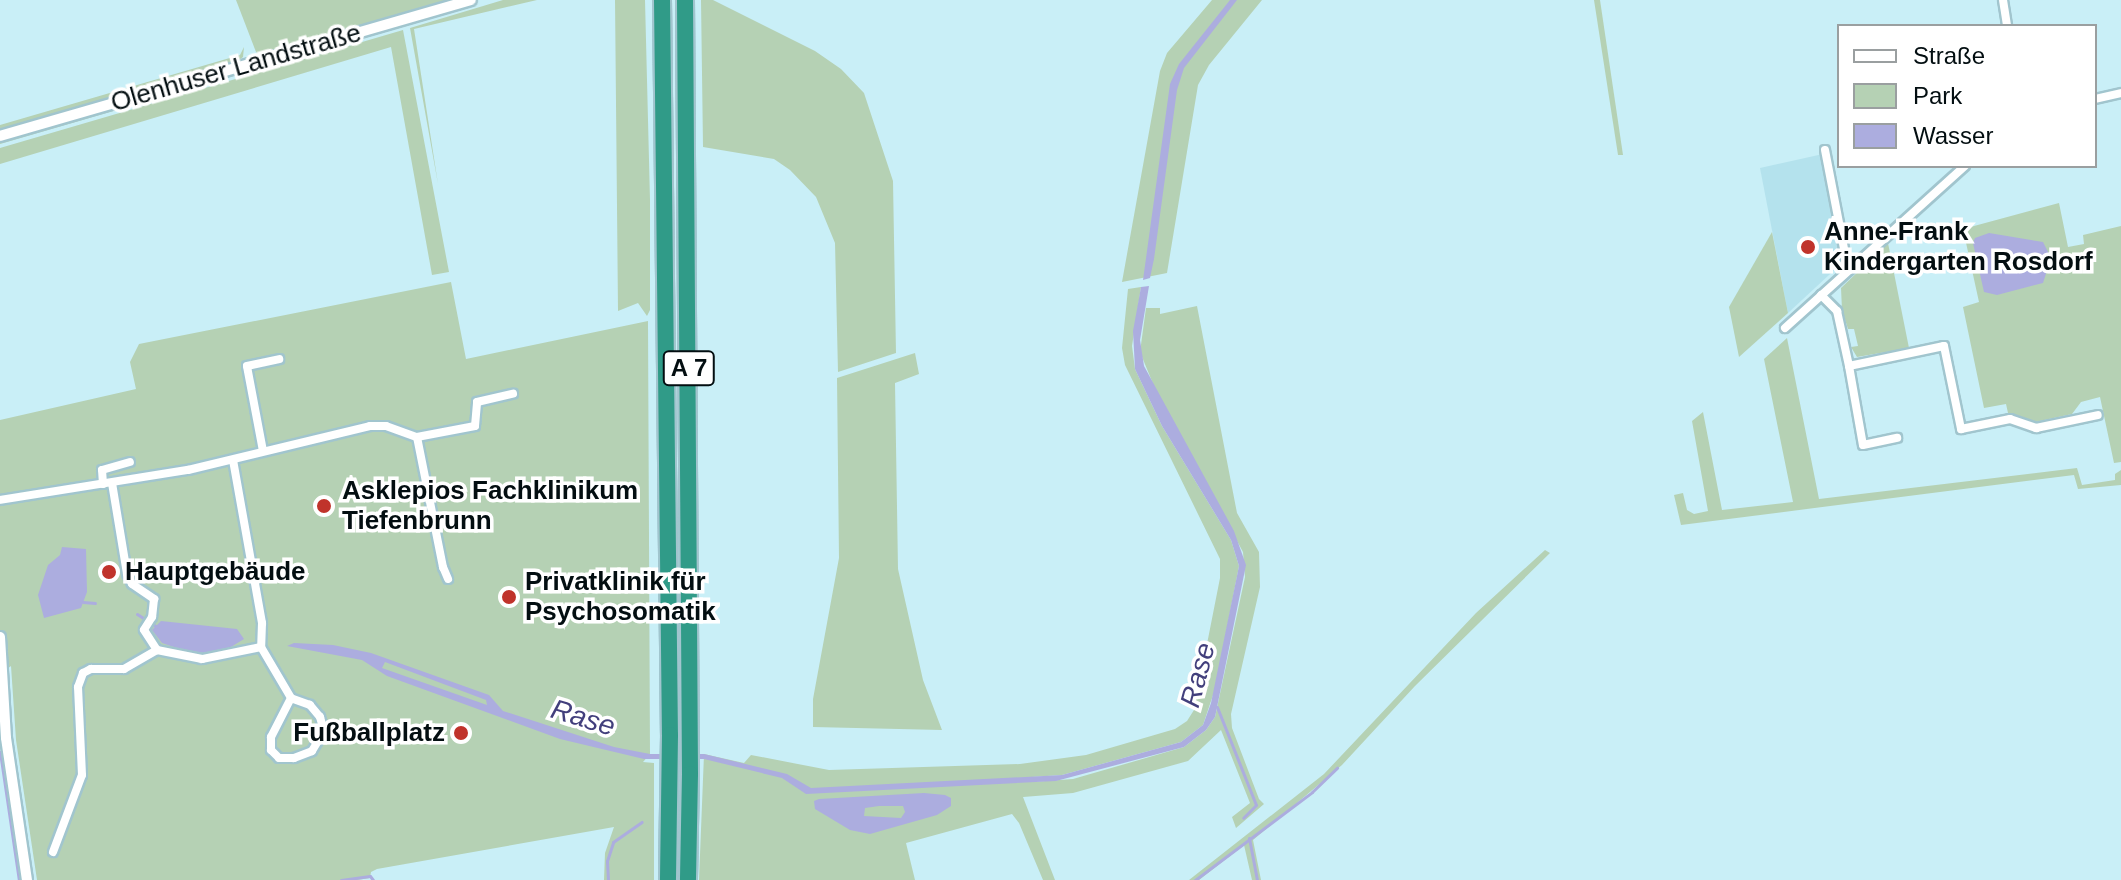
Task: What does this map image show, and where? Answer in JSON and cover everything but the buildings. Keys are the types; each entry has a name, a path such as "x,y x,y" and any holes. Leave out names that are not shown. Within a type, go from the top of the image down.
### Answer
{"highway":[{"name":"A 7","path":"662,0 670,735 668,880"},
{"name":"A 7","path":"685,0 690,735 688,880"}],"street":[{"name":"Olenhuser Landstraße","path":"0,136 471,0"},
{"path":"2003,0 2007,24"},
{"path":"2097,99 2121,93"},
{"path":"1825,150 1848,270"},
{"path":"1785,328 1963,168"},
{"path":"1821,295 1837,311 1863,445 1897,438"},
{"path":"1849,366 1944,346 1961,429 2010,419 2036,428 2098,415"},
{"path":"263,451 247,366 279,359"},
{"path":"0,500 233,460 370,426 390,427 417,437 475,426 477,402 513,394"},
{"path":"417,437 448,579"},
{"path":"233,460 262,623 261,647 291,698 304,701 315,710 324,731 312,751 294,758 279,758 271,750 271,737 291,698"},
{"path":"130,462 102,470 112,483 127,574 132,584 153,598 144,632 157,650"},
{"path":"112,483 118,466"},
{"path":"0,637 6,738 27,880"},
{"path":"53,852 82,775 80,676 91,669 124,669 157,650 202,659 261,647"}],"shaded area":[{"name":"Anne-Frank Kindergarten Rosdorf","path":"1823,154 1843,262 1788,313 1760,168"}],"green space":[{"path":"236,0 453,0 262,56 256,52"},
{"path":"503,0 537,0 414,29 438,184 410,28"},
{"path":"615,0 645,0 650,200 650,310 647,316 638,303 618,311"},
{"path":"701,0 713,0 815,51 841,69 864,93 893,181 896,353 838,372 835,243 816,197 790,170 774,159 703,147"},
{"path":"1212,0 1262,0 1209,65 1198,85 1167,273 1122,282 1160,71 1167,53"},
{"path":"1594,0 1600,0 1623,155 1618,155"},
{"path":"400,25 402,27 0,144 0,140"},
{"path":"403,30 449,272 432,275 391,47 0,164 0,148"},
{"path":"244,47 243,57 238,61 0,129 0,125 240,55"},
{"path":"2059,203 2068,247 2084,244 2083,235 2121,226 2121,462 2114,463 2100,397 2081,402 2072,414 2035,422 2008,413 2006,404 1984,408 1963,307 1979,302 1963,229"},
{"path":"1772,232 1788,313 1739,357 1729,307"},
{"path":"1888,243 1909,348 1857,357 1851,347 1858,346 1854,329 1848,329 1842,310 1841,288"},
{"name":"Asklepios Fachklinikum Tiefenbrunn","path":"451,282 466,359 648,321 650,754 643,762 654,763 654,880 604,880 605,853 614,827 377,869 371,872 370,878 357,880 37,880 16,740 11,666 0,674 0,420 136,389 130,362 139,344"},
{"path":"1141,287 1132,346 1135,369 1162,426 1231,540 1239,566 1215,689 1203,725 1181,742 1062,775 1032,777 1032,782 1073,779 1184,747 1206,730 1215,717 1245,577 1243,552 1156,391 1140,352 1146,308 1160,308 1160,314 1197,306 1237,513 1259,552 1260,587 1231,714 1232,728 1259,799 1264,804 1236,828 1232,817 1250,803 1221,730 1188,761 1073,793 1023,797 1055,880 1043,880 1019,823 1012,814 906,843 915,880 699,880 704,754 744,763 751,755 829,770 1020,764 1086,755 1175,729 1187,721 1194,710 1220,578 1220,559 1125,365 1122,348 1128,289"},
{"path":"1787,338 1819,499 2077,468 2082,485 2115,480 2115,474 2121,470 2121,485 2078,489 2074,475 1681,525 1674,495 1683,493 1687,510 1694,514 1708,511 1692,421 1703,412 1722,510 1793,502 1764,359"},
{"path":"915,353 919,374 895,383 898,569 923,680 942,730 813,727 813,699 839,558 837,378"},
{"path":"1545,550 1550,553 1415,686 1342,765 1253,840 1261,880 1252,880 1244,845 1199,880 1189,880 1324,774 1476,613"}],"water":[{"path":"1230,0 1237,0 1184,68 1177,90 1154,259 1150,278 1143,280 1170,84 1179,64"},
{"path":"1989,233 2043,242 2051,258 2043,283 1997,295 1984,292 1973,243 1975,238"},
{"path":"1149,286 1140,340 1144,366 1234,531 1246,565 1215,717 1206,730 1184,747 1056,781 806,794 782,778 704,759 644,759 560,739 387,676 362,660 287,646 294,643 333,645 371,653 489,695 503,711 614,747 650,754 704,754 787,774 811,788 1062,775 1181,742 1203,725 1211,703 1239,566 1231,540 1162,426 1135,369 1133,331 1141,287","holes":["385,662 486,700 487,705 382,668"]},
{"path":"62,547 86,549 87,592 81,608 44,618 38,595 48,565 60,555"},
{"path":"161,621 237,629 244,639 226,650 195,654 162,643 152,630"},
{"path":"924,793 945,795 951,798 951,806 937,815 870,834 850,830 815,809 814,801","holes":["903,806 905,812 901,818 864,816 865,808"]}],"waterway":[{"name":"Rase","path":"83,602 95,603"},
{"name":"Rase","path":"137,614 157,627"},
{"path":"1217,707 1256,805 1243,818"},
{"path":"0,752 19,880"},
{"path":"1195,880 1312,792 1337,768"},
{"path":"608,880 607,861 613,842 642,822"},
{"path":"1249,838 1257,880"},
{"path":"341,880 370,876 373,880"}],"place":[{"name":"Anne-Frank Kindergarten Rosdorf","path":"1808,247"},
{"name":"Asklepios Fachklinikum Tiefenbrunn","path":"324,506"},
{"name":"Hauptgebäude","path":"109,572"},
{"name":"Privatklinik für Psychosomatik","path":"509,597"},
{"name":"Fußballplatz","path":"461,733"}]}
